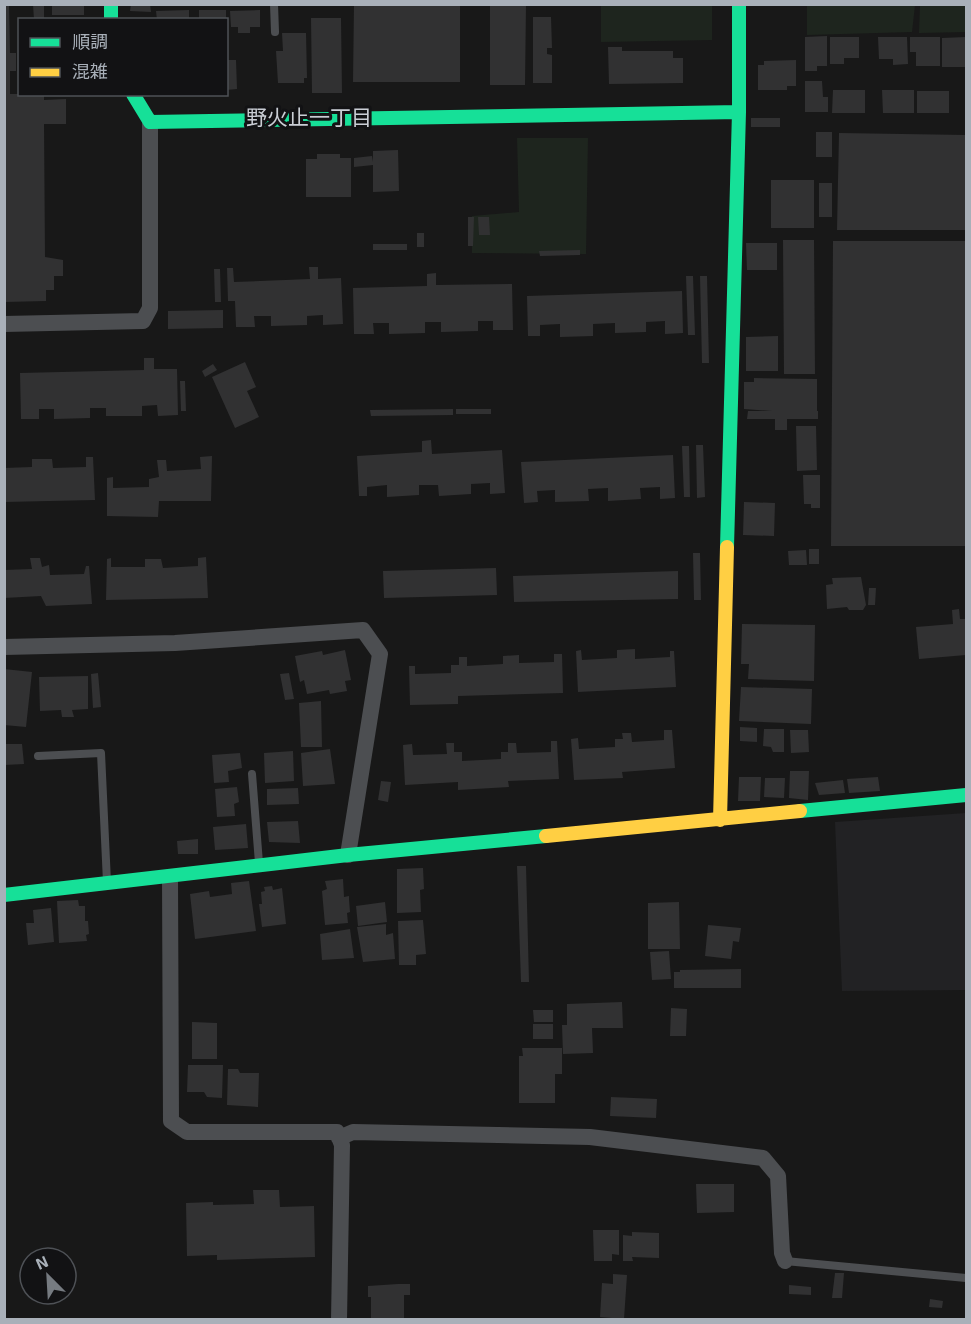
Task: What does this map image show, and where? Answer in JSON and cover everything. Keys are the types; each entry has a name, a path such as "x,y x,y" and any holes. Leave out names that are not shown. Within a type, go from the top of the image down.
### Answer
{"street":[{"path":"720,820 739,112 739,4"},
{"path":"4,324 144,321 150,308 150,122 134,96"},
{"path":"150,122 739,112"},
{"path":"4,647 175,643 363,630 380,654 348,855"},
{"path":"4,895 170,878 348,855 966,795"},
{"path":"170,878 171,1121 187,1132 337,1132 342,1145 339,1320"},
{"path":"339,1138 353,1132 590,1137 763,1158 778,1176 782,1253 785,1261"}],"lane":[{"path":"274,4 275,32"},
{"path":"38,756 101,753 107,884"},
{"path":"252,774 259,866"},
{"path":"785,1261 966,1278"}],"shaded area":[{"path":"601,5 712,5 712,40 601,42"},
{"path":"807,5 915,5 912,32 807,35"},
{"path":"920,5 966,5 966,32 919,33"},
{"path":"517,138 588,138 586,254 472,253 472,216 519,212"},
{"path":"966,813 966,990 842,991 835,822"}],"building":[{"path":"4,4 9,4 10,53 16,53 16,71 10,71 10,94 44,96 44,100 66,99 66,124 44,124 45,257 63,260 63,276 54,276 54,290 46,290 46,301 4,302"},
{"path":"33,4 44,4 44,18 34,18"},
{"path":"52,4 84,4 84,15 52,15"},
{"path":"131,4 150,4 151,12 130,11"},
{"path":"354,4 460,4 460,82 353,82"},
{"path":"490,4 526,4 525,85 490,85"},
{"path":"189,10 189,18 157,18 156,11"},
{"path":"199,10 226,10 226,18 199,18"},
{"path":"260,10 260,27 250,27 250,33 238,33 238,27 231,27 230,11"},
{"path":"533,17 551,17 552,48 547,48 547,54 552,55 552,83 533,83"},
{"path":"311,18 341,18 342,93 312,93"},
{"path":"282,33 306,33 307,78 304,78 304,83 278,83 276,51 283,51"},
{"path":"827,36 827,66 817,66 817,71 805,71 805,37"},
{"path":"830,37 859,37 859,58 844,58 844,64 830,64"},
{"path":"878,37 907,37 908,64 893,65 893,59 879,59"},
{"path":"910,37 940,37 940,66 916,66 916,52 910,52"},
{"path":"966,37 965,67 942,67 942,38"},
{"path":"608,47 622,47 622,51 673,51 673,58 683,58 683,83 609,84"},
{"path":"228,60 236,60 237,89 228,90"},
{"path":"796,60 796,86 787,86 787,90 758,90 758,65 764,65 764,61"},
{"path":"805,81 822,81 823,97 828,97 828,112 805,112"},
{"path":"833,90 865,90 865,113 832,113"},
{"path":"882,90 914,90 914,113 883,113"},
{"path":"917,91 949,91 949,113 917,113"},
{"path":"751,118 780,118 780,127 751,127"},
{"path":"816,132 832,132 832,157 816,157"},
{"path":"839,133 966,135 966,230 837,230"},
{"path":"398,150 399,191 373,192 373,165 354,167 354,158 372,156 373,162 373,151"},
{"path":"317,154 340,154 340,158 351,158 351,197 306,197 306,159 317,159"},
{"path":"771,180 814,180 814,228 771,228"},
{"path":"819,183 832,183 832,217 819,217"},
{"path":"468,217 474,217 473,246 468,246"},
{"path":"478,217 489,217 490,235 479,235"},
{"path":"417,233 424,233 424,247 417,247"},
{"path":"783,240 814,240 815,374 784,374"},
{"path":"833,241 966,241 966,546 831,546"},
{"path":"746,243 777,243 777,270 747,270"},
{"path":"373,244 407,244 407,250 373,250"},
{"path":"580,250 580,255 540,256 539,251"},
{"path":"309,267 318,267 318,279 341,278 343,324 323,325 323,315 307,316 307,325 271,326 271,316 254,316 255,327 236,327 235,301 228,301 227,268 233,268 234,282 310,279"},
{"path":"214,269 220,269 221,302 215,302"},
{"path":"436,273 436,285 512,284 513,330 493,330 493,321 478,321 478,331 441,332 441,322 425,322 425,333 389,334 389,323 373,323 374,334 354,334 353,288 427,286 427,274"},
{"path":"686,276 693,276 695,335 688,335"},
{"path":"700,276 707,276 709,363 702,363"},
{"path":"682,291 683,333 665,334 665,321 646,322 646,332 615,333 615,323 593,324 593,336 560,337 560,324 540,325 540,336 528,336 527,296"},
{"path":"223,310 223,328 168,329 168,311"},
{"path":"778,336 778,371 746,371 746,337"},
{"path":"144,358 154,358 154,369 177,369 178,415 158,416 157,405 142,406 142,416 106,416 106,408 90,408 90,418 54,419 54,409 39,409 39,419 21,419 20,373 144,370"},
{"path":"245,362 256,387 247,391 259,417 235,428 212,377"},
{"path":"213,364 217,370 205,377 202,371"},
{"path":"754,378 817,379 818,419 787,419 787,430 775,430 775,419 747,419 748,411 772,411 744,409 744,382 754,382"},
{"path":"180,381 185,381 186,411 181,411"},
{"path":"453,409 453,415 371,416 370,410"},
{"path":"456,409 491,409 491,414 456,414"},
{"path":"796,426 816,426 817,470 797,471"},
{"path":"431,440 432,454 502,450 505,493 490,494 490,483 471,484 471,494 439,496 438,485 419,485 419,495 387,497 387,485 367,487 367,496 359,496 357,456 422,452 422,441"},
{"path":"696,445 703,445 705,497 697,498"},
{"path":"682,446 689,446 690,497 684,497"},
{"path":"673,455 675,498 660,499 660,487 640,488 641,499 608,501 608,488 588,489 589,501 555,502 555,490 537,491 538,502 524,503 521,462"},
{"path":"212,456 211,501 159,501 158,517 107,516 107,478 113,477 113,488 149,487 149,479 159,477 157,460 166,460 167,471 201,469 200,457"},
{"path":"86,457 93,457 95,500 4,502 4,468 32,467 32,459 52,459 53,468 86,467"},
{"path":"803,475 820,475 820,508 811,508 811,504 804,504"},
{"path":"744,502 775,503 774,536 743,535"},
{"path":"809,549 819,549 819,564 809,564"},
{"path":"806,550 807,565 789,565 788,551"},
{"path":"693,553 700,553 701,600 694,600"},
{"path":"206,557 208,598 106,600 107,559 111,558 111,567 145,567 145,559 161,559 163,568 198,566 198,558"},
{"path":"30,558 40,558 42,567 49,565 50,575 84,574 86,566 89,566 92,604 46,606 41,596 4,598 4,570 32,569"},
{"path":"496,568 497,595 384,598 383,571"},
{"path":"678,571 678,599 514,602 513,576"},
{"path":"861,577 866,605 863,610 849,610 847,607 827,609 826,585 833,584 832,578"},
{"path":"869,588 876,588 875,605 868,605"},
{"path":"959,609 960,619 966,619 966,655 919,659 916,627 953,624 952,610"},
{"path":"742,624 815,625 814,681 748,679 749,664 741,664"},
{"path":"635,649 635,659 670,657 670,651 674,651 676,687 578,692 576,651 581,650 582,660 617,658 617,650"},
{"path":"345,650 351,680 345,681 347,691 330,694 329,690 307,694 304,680 300,682 295,656 322,651 323,655"},
{"path":"554,654 562,654 563,693 458,696 458,704 410,705 409,666 415,666 415,674 451,673 451,665 459,665 459,657 467,657 467,666 503,664 503,656 519,655 519,663 554,662"},
{"path":"4,669 32,672 26,727 4,725"},
{"path":"98,673 101,707 93,708 91,674"},
{"path":"289,673 294,699 285,700 280,674"},
{"path":"88,676 88,709 72,710 74,717 62,717 61,710 40,711 39,677"},
{"path":"741,687 812,689 811,724 739,721"},
{"path":"321,701 322,747 301,747 299,703"},
{"path":"740,727 757,728 757,742 740,741"},
{"path":"764,729 784,729 784,752 773,752 771,747 763,746"},
{"path":"664,730 672,730 675,768 622,772 623,778 574,780 571,739 578,738 579,749 615,747 615,739 623,739 622,733 631,733 632,742 664,740"},
{"path":"790,730 808,730 809,752 791,753"},
{"path":"551,741 557,741 559,779 508,781 509,787 458,790 458,782 405,785 403,745 412,744 413,755 447,754 446,743 454,743 454,752 462,752 462,761 501,759 501,752 508,752 508,743 516,743 517,753 551,752"},
{"path":"4,744 22,744 24,764 4,765"},
{"path":"330,749 335,784 303,786 301,753"},
{"path":"293,751 294,781 265,783 264,753"},
{"path":"240,753 242,768 228,771 229,782 214,783 212,755"},
{"path":"790,771 809,771 808,800 789,798"},
{"path":"739,777 761,777 760,801 738,801"},
{"path":"878,777 880,791 849,793 847,779"},
{"path":"765,778 785,778 784,798 764,797"},
{"path":"843,780 845,793 819,795 815,783"},
{"path":"381,781 391,782 388,802 378,800"},
{"path":"237,787 239,802 234,804 235,816 217,817 215,789"},
{"path":"298,788 299,804 267,805 267,789"},
{"path":"298,821 300,843 269,842 267,822"},
{"path":"246,824 248,848 215,850 213,827"},
{"path":"198,839 198,854 178,854 177,841"},
{"path":"517,866 526,866 529,982 521,982"},
{"path":"423,868 424,889 420,890 421,912 397,913 397,869"},
{"path":"343,879 344,897 349,896 348,923 325,925 322,891 327,889 325,881"},
{"path":"249,881 256,931 195,939 190,894 209,891 210,897 232,894 231,883"},
{"path":"272,886 273,890 282,888 286,924 262,927 259,904 262,904 261,892 265,891 264,887"},
{"path":"78,900 79,906 85,906 85,921 88,921 89,934 86,935 87,941 59,943 57,901"},
{"path":"385,902 387,922 358,926 356,906"},
{"path":"679,902 680,949 648,949 648,903"},
{"path":"51,908 54,942 28,945 26,923 34,923 33,910"},
{"path":"423,920 426,954 416,955 416,965 399,965 398,921"},
{"path":"386,924 386,935 393,933 395,959 363,962 357,927"},
{"path":"708,925 741,928 739,942 733,941 731,959 705,956"},
{"path":"350,929 354,958 322,960 320,934"},
{"path":"669,951 671,979 652,980 650,952"},
{"path":"741,969 741,988 674,988 674,972 680,972 680,970"},
{"path":"622,1002 623,1028 592,1028 593,1053 563,1054 562,1025 567,1025 567,1004"},
{"path":"671,1008 687,1009 686,1036 670,1036"},
{"path":"533,1010 553,1010 553,1022 534,1022"},
{"path":"192,1022 217,1023 217,1059 192,1059"},
{"path":"533,1024 553,1024 553,1039 533,1039"},
{"path":"522,1048 562,1048 562,1074 555,1074 555,1103 519,1103 519,1056 523,1056"},
{"path":"188,1065 223,1065 222,1098 207,1097 204,1092 187,1092"},
{"path":"228,1069 238,1069 240,1073 259,1073 258,1107 227,1105"},
{"path":"611,1097 657,1099 656,1118 610,1116"},
{"path":"696,1184 734,1184 734,1212 697,1213"},
{"path":"253,1190 279,1190 280,1207 314,1206 315,1257 217,1260 217,1255 187,1256 186,1203 254,1204"},
{"path":"593,1230 619,1230 619,1255 612,1254 612,1261 594,1261"},
{"path":"632,1232 659,1233 659,1258 632,1257 633,1261 623,1261 623,1235 632,1236"},
{"path":"835,1273 844,1273 842,1298 832,1298"},
{"path":"613,1274 627,1275 624,1319 600,1317 602,1283 613,1284"},
{"path":"410,1284 410,1295 404,1295 404,1320 371,1320 371,1297 368,1297 368,1286"},
{"path":"789,1285 811,1287 811,1295 789,1294"},
{"path":"930,1299 943,1301 942,1308 929,1307"}],"traffic: fast":[{"path":"111,4 111,18"},
{"path":"727,547 739,112 739,4"},
{"path":"134,96 150,122 739,112"},
{"path":"800,811 966,795"},
{"path":"4,895 348,855 546,836"}],"traffic: slow":[{"path":"720,820 727,547"},
{"path":"546,836 800,811"}],"district":[{"name":"野火止一丁目","path":"309,118"}]}
